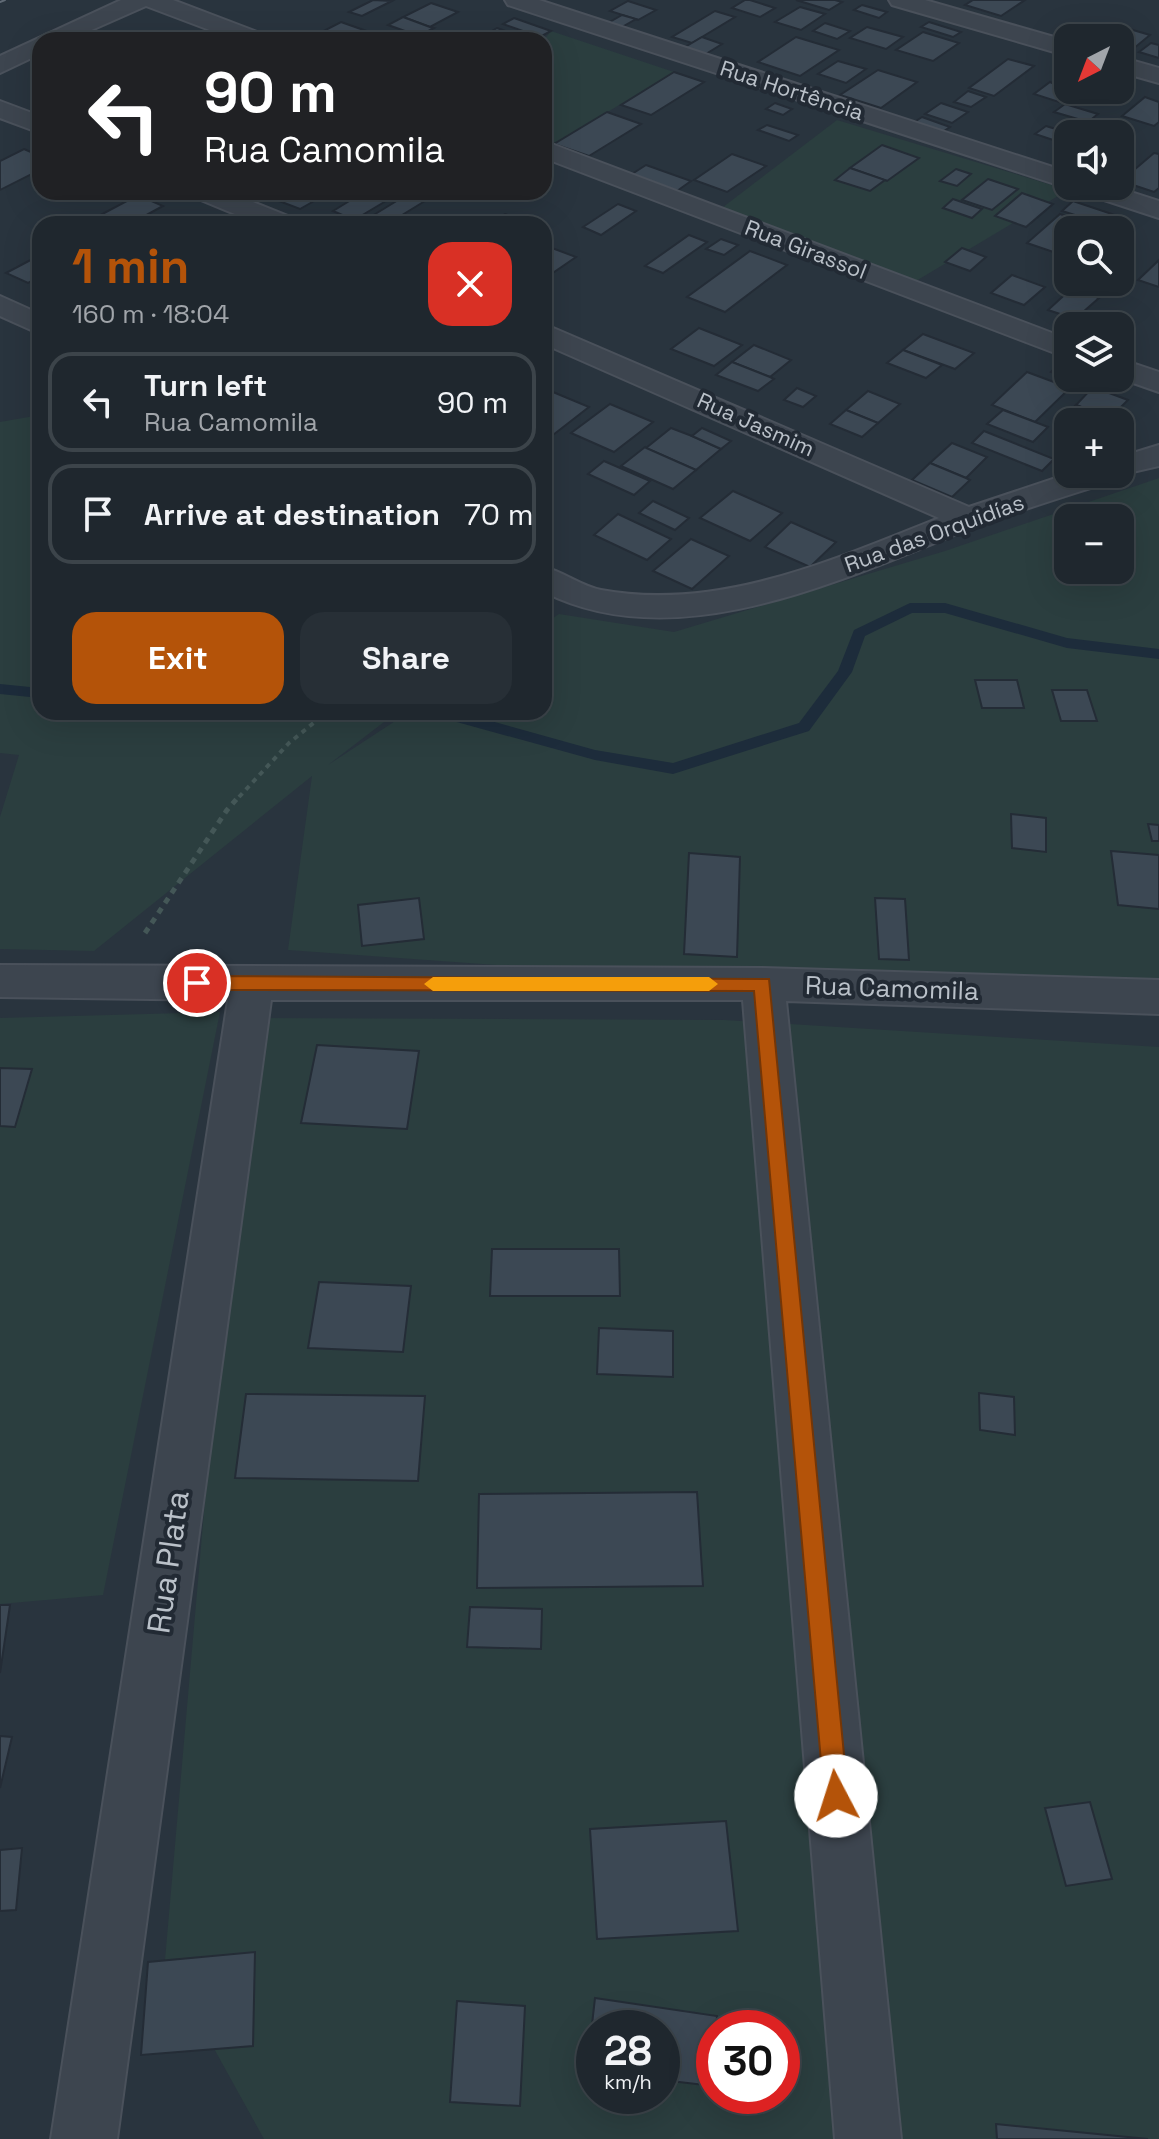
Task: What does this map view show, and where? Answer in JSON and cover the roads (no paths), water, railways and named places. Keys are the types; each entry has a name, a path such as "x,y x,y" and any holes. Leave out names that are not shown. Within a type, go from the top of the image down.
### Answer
{"street":[{"path":"67,32 140,0"},
{"path":"152,0 236,32"},
{"name":"Rua Hortência","path":"516,0 1054,176"},
{"path":"900,0 1054,45"},
{"path":"0,66 32,48"},
{"path":"1134,68 1159,76"},
{"path":"0,109 32,122"},
{"name":"Rua Girassol","path":"552,152 1054,344"},
{"path":"224,200 264,216"},
{"path":"1128,200 1159,210"},
{"path":"0,305 32,321"},
{"name":"Rua Jasmim","path":"552,336 967,518"},
{"path":"1134,373 1159,383"},
{"path":"1134,463 1159,455"},
{"name":"Rua das Orquidías","path":"552,581 598,601 667,605 729,600 813,579 967,518 1058,488"},
{"name":"Rua Camomila","path":"0,981 763,984 1159,997"},
{"name":"Rua Plata","path":"84,2139 252,984"},
{"path":"763,984 868,2139"}],"waterway":[{"path":"469,720 595,755 673,769 804,727 845,672 859,633 910,608 945,608 1067,643 1159,654"},
{"path":"0,689 32,692"}],"tram line":[{"path":"0,2 5,0"}]}
